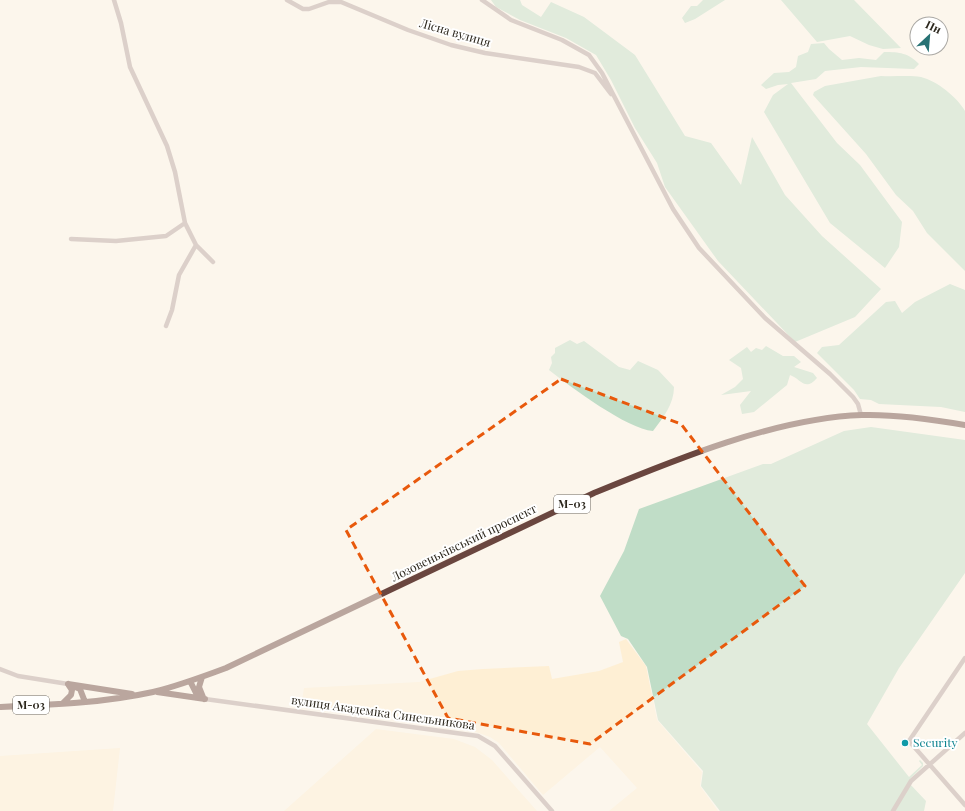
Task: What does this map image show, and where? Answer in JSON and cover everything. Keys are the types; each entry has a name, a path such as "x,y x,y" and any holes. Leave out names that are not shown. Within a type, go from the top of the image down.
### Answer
{"highway":[{"name":"Лозовеньківський проспект","path":"0,707 85,702 138,695 154,692 202,677 226,668 594,493 654,468 774,430 832,418 861,415 912,417 965,425"},
{"path":"202,677 199,690 205,700"},
{"path":"190,681 196,693 205,700"},
{"path":"68,684 138,695"},
{"path":"68,684 80,689 85,702"},
{"path":"62,703 71,695 72,690 68,684"},
{"path":"154,692 205,700"}],"street":[{"path":"114,0 121,22 130,67 167,146 175,172 185,222 196,245 213,262"},
{"name":"Лісна вулиця","path":"287,0 303,9 309,10 329,2 341,2 408,30 451,45 485,53 579,67 595,74 614,96"},
{"path":"482,0 496,10 526,27 562,40 588,55 602,73 673,210 699,248 765,318 830,374 853,397 858,404 861,415"},
{"path":"71,239 116,240 151,238 170,234 185,222"},
{"path":"166,326 172,310 179,275 196,245"},
{"path":"965,658 909,741 965,805"},
{"path":"0,669 18,676 68,684"},
{"name":"вулиця Академіка Синельникова","path":"205,700 478,736 495,746 552,811"},
{"path":"893,811 911,781 965,734"}],"highlighted area":[{"path":"561,379 681,424 805,586 590,744 448,718 346,530"}],"shaded area":[{"path":"626,639 646,666 657,720 702,772 700,786 718,811 609,811 637,788 600,747 543,795 499,743 490,737 465,728 301,707 304,688 419,682 458,671 483,669 549,666 552,679 599,671 623,662 619,642"},
{"path":"376,729 454,739 475,747 492,760 537,811 284,811"},
{"path":"120,748 113,811 0,811 0,756"}],"green space":[{"path":"491,0 520,0 522,5 541,17 551,2 584,17 635,55 685,136 711,143 741,185 752,137 785,195 822,236 881,289 855,317 795,342 718,261 665,187 657,163 635,128 611,80 596,55 566,38 520,20 496,7"},
{"path":"703,0 725,0 695,19 685,23 682,18 691,6 697,6"},
{"path":"781,0 854,0 901,48 883,49 869,45 850,36 817,42"},
{"path":"824,43 842,60 859,58 876,60 884,52 890,52 907,55 919,64 914,69 861,67 825,71 816,79 791,83 837,143 860,165 902,222 899,247 885,268 830,223 764,112 773,95 788,84 778,85 766,89 761,85 774,73 789,72 796,67 798,56 808,52 811,44"},
{"path":"881,76 916,76 927,79 934,82 952,95 965,111 965,271 927,233 913,211 896,195 866,154 813,95 814,92 825,86"},
{"path":"950,284 965,290 965,412 941,407 879,404 871,400 860,399 854,390 817,353 822,347 839,345 886,302 895,301 902,313 915,302"},
{"path":"570,340 577,344 584,341 619,367 630,370 638,361 658,370 674,387 674,393 670,405 653,431 642,429 614,415 549,370 552,363 551,357 555,353 555,348"},
{"path":"766,346 783,356 794,356 801,362 794,367 813,373 817,378 813,382 806,384 790,375 787,385 754,412 742,414 740,405 751,391 721,395 735,387 743,379 741,368 729,360 747,347 751,352 756,348 762,350"},
{"path":"871,427 965,440 965,573 899,668 867,724 909,777 922,765 919,761 920,760 923,763 923,766 910,779 909,783 926,801 924,811 720,811 701,786 703,771 658,720 647,667 628,639 621,636 600,596 624,551 639,509 763,464 771,464 844,431"}],"place":[{"name":"Security","path":"905,743"}]}
